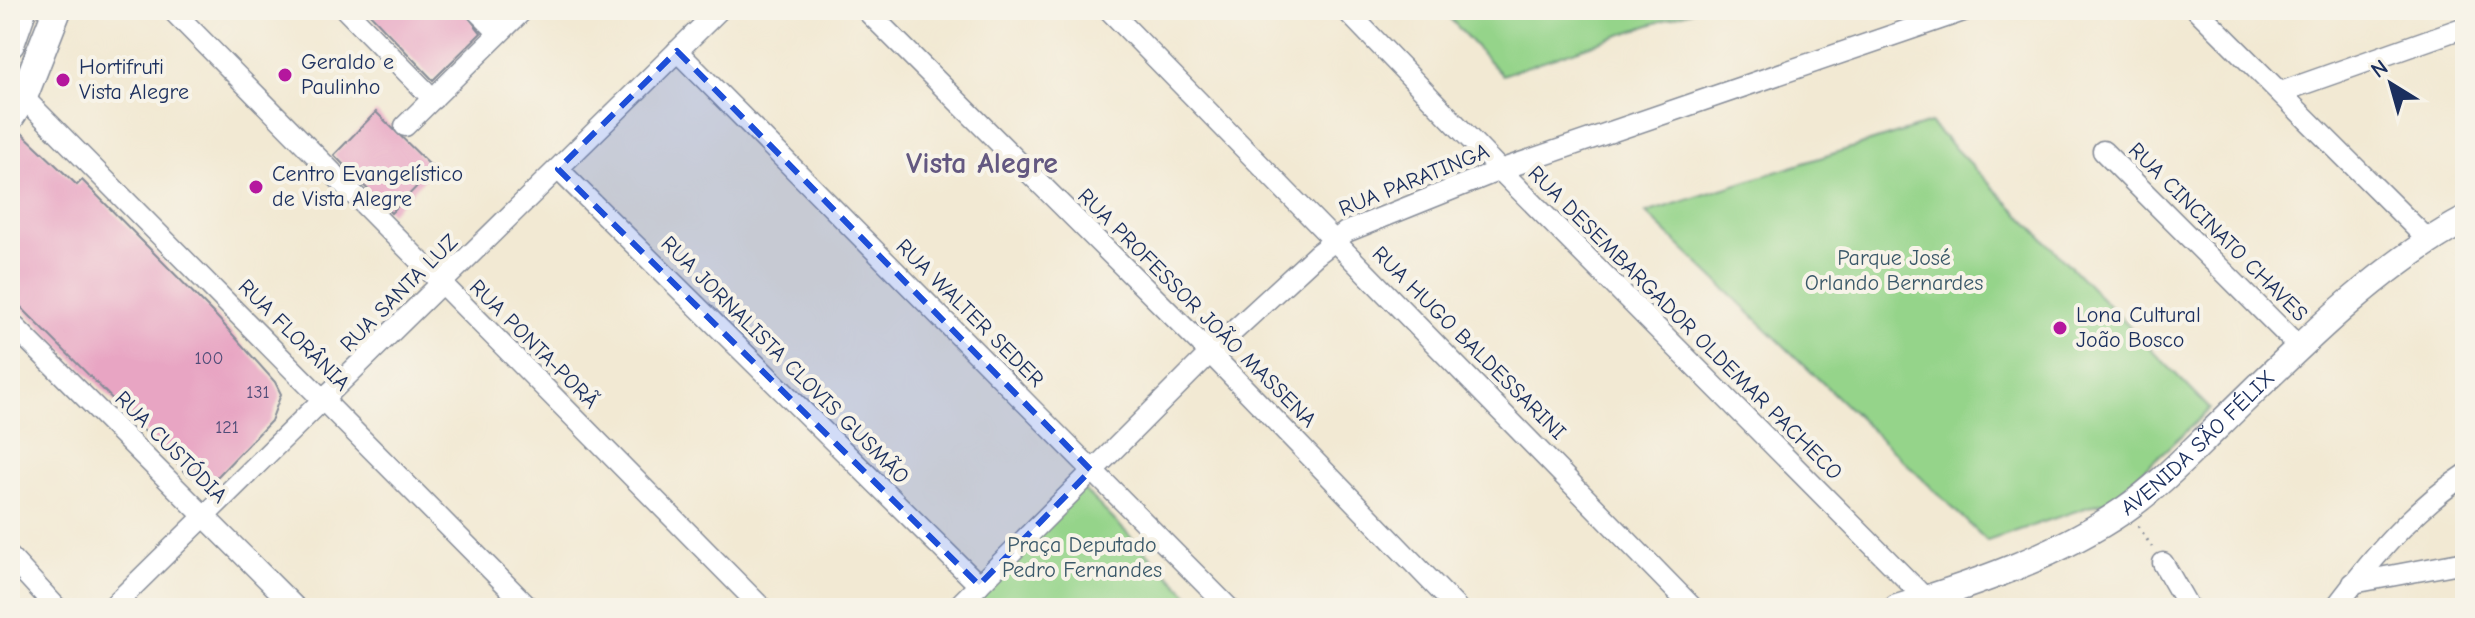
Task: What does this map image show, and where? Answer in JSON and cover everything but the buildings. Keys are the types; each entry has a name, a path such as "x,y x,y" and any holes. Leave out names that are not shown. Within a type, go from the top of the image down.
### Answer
{"main road":[{"path":"10,44 22,10"},
{"path":"16,107 57,10"}],"street":[{"name":"RUA PONTA-PORÃ","path":"172,10 762,608"},
{"path":"346,10 433,99"},
{"path":"476,10 499,33"},
{"path":"405,126 523,10"},
{"name":"RUA SANTA LUZ","path":"111,608 719,10"},
{"name":"RUA PROFESSOR JOÃO MASSENA","path":"866,10 1210,353 1457,608"},
{"name":"RUA HUGO BALDESSARINI","path":"1109,10 1693,608"},
{"name":"RUA DESEMBARGADOR OLDEMAR PACHECO","path":"1346,10 1500,170 1926,599"},
{"name":"RUA PARATINGA","path":"956,608 1210,353 1333,241 1360,226 1500,170 1966,10"},
{"path":"2197,10 2428,240"},
{"path":"2281,92 2465,27"},
{"name":"RUA WALTER SEDER","path":"677,51 1229,608"},
{"name":"RUA FLORÂNIA","path":"16,107 325,399 529,608"},
{"name":"RUA CINCINATO CHAVES","path":"2103,151 2299,347"},
{"name":"RUA JORNALISTA CLOVIS GUSMÃO","path":"558,169 979,585"},
{"name":"AVENIDA SÃO FÉLIX","path":"1897,608 2031,558 2096,528 2127,509 2161,481 2299,347 2428,240 2465,220"},
{"name":"RUA CUSTÓDIA","path":"10,322 296,608"},
{"path":"2335,608 2395,535 2442,490 2465,475"},
{"path":"10,557 57,608"},
{"path":"2353,583 2465,562"},
{"path":"2163,563 2186,603"}],"path":[{"path":"2127,509 2163,563"}],"highlighted area":[{"path":"677,51 1091,470 979,585 558,169"}],"green space":[{"path":"1442,10 1694,10 1502,75"},
{"name":"Parque José Orlando Bernardes","path":"1930,123 2210,409 2112,499 1987,541 1646,213"},
{"name":"Praça Deputado Pedro Fernandes","path":"1081,487 1202,608 963,608"}],"place":[{"name":"Geraldo e Paulinho","path":"285,75"},
{"name":"Hortifruti Vista Alegre","path":"63,80"},
{"name":"Centro Evangelístico de Vista Alegre","path":"256,187"},
{"name":"Lona Cultural João Bosco","path":"2060,328"}],"district":[{"name":"Vista Alegre","path":"982,163"}]}
